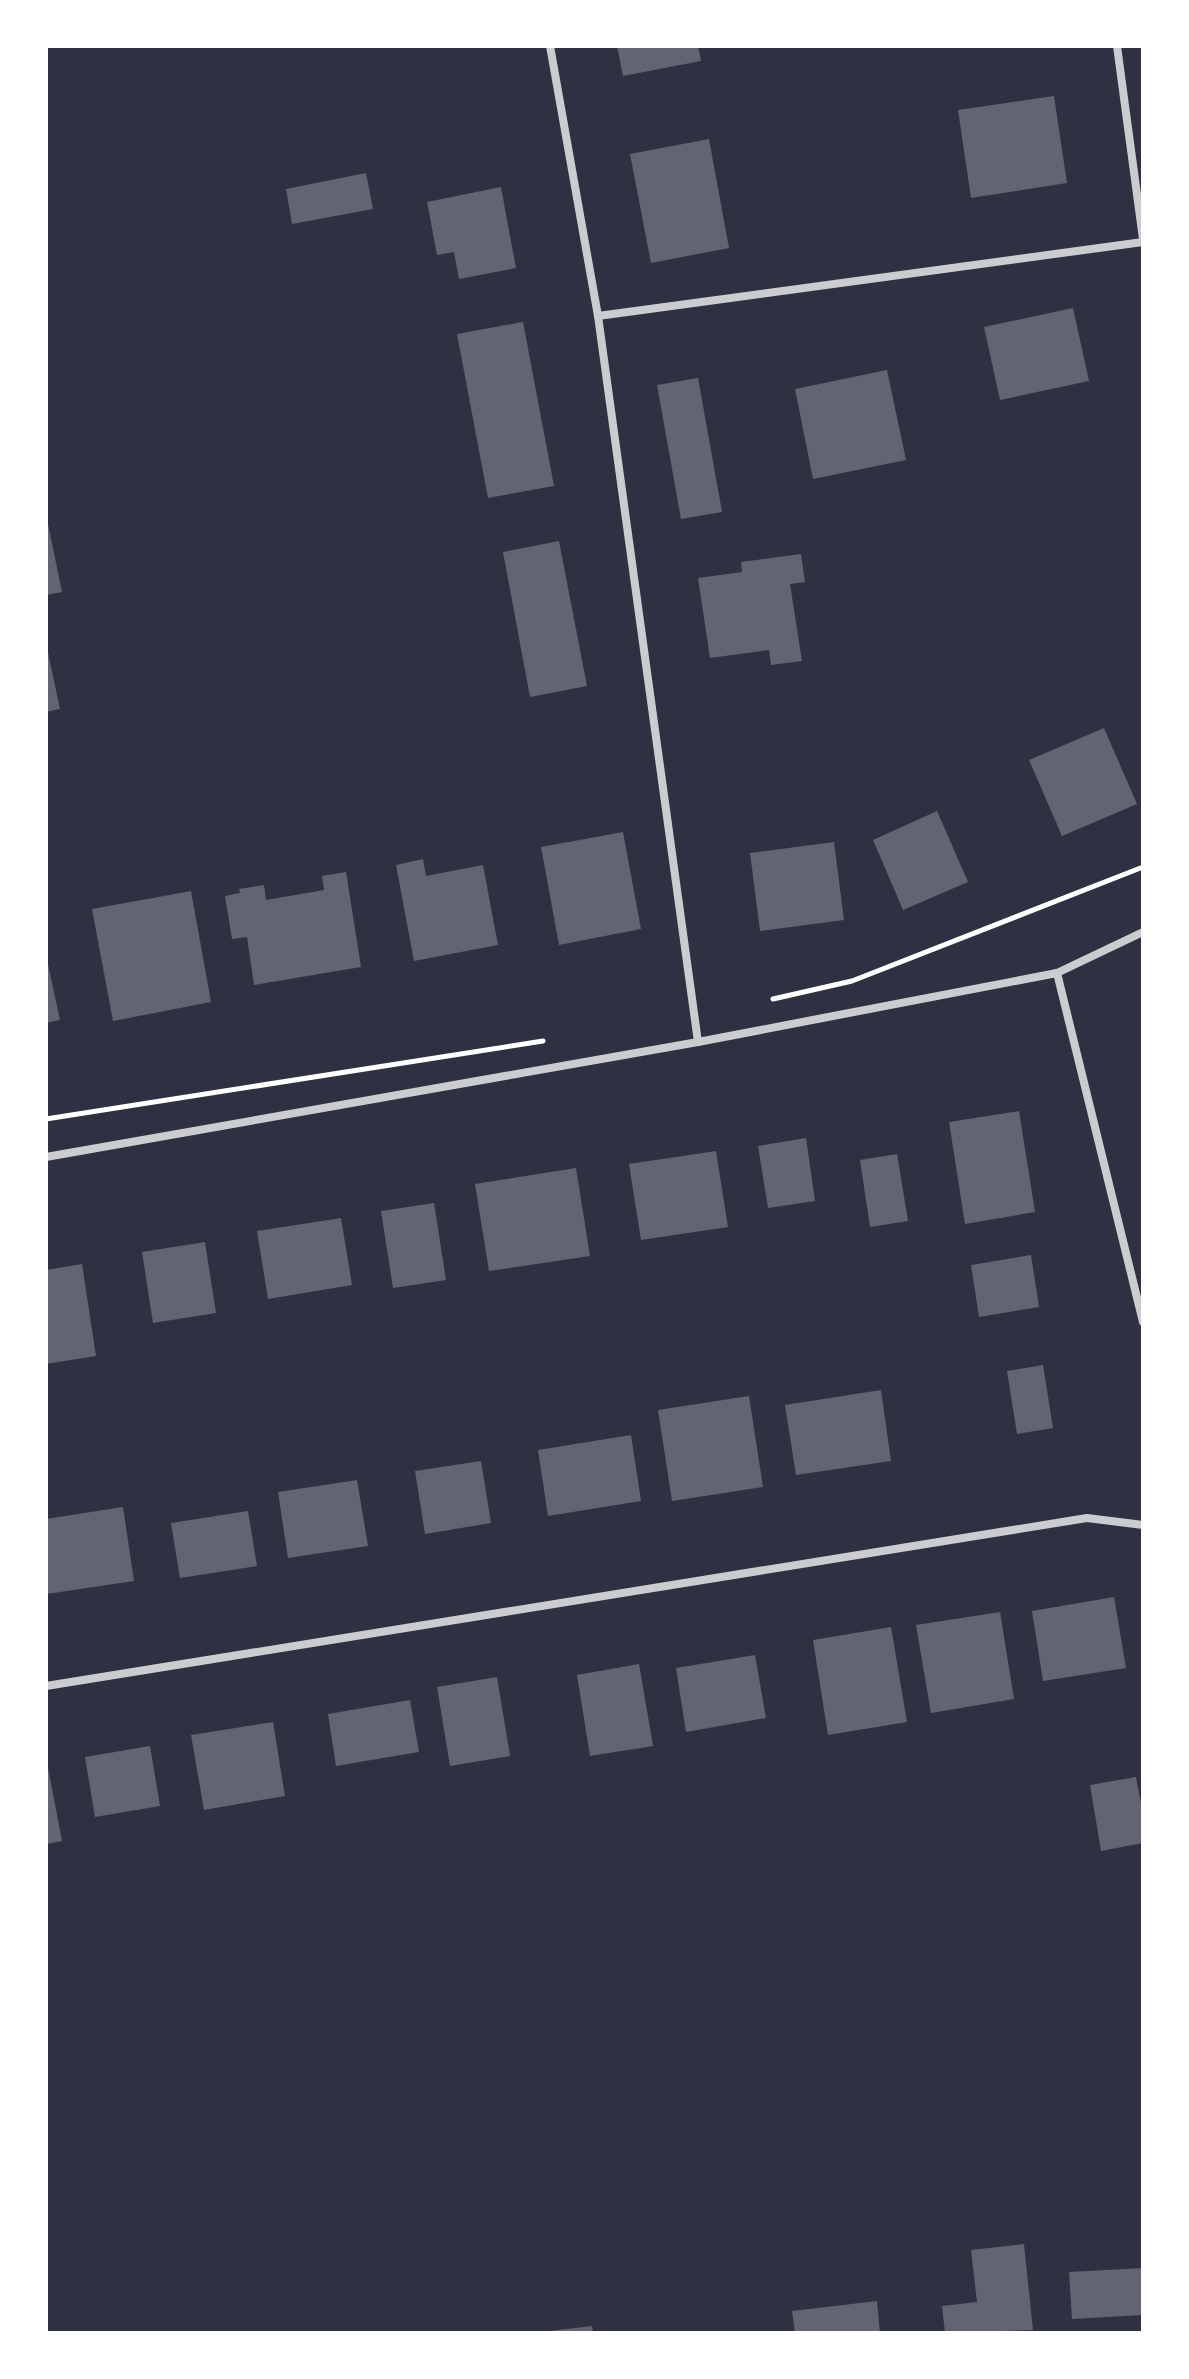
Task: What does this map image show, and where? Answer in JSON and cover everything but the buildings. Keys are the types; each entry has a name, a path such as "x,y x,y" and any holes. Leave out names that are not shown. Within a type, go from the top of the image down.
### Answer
{"street":[{"path":"550,46 598,316 698,1042"},
{"path":"598,316 1143,241 1117,46"},
{"path":"46,1157 698,1042 1057,973 1143,932"},
{"path":"1057,973 1143,1322"},
{"path":"46,1686 1087,1518 1143,1525"}],"path":[{"path":"766,1001 852,981 1143,867"},
{"path":"46,1119 556,1039"}]}
